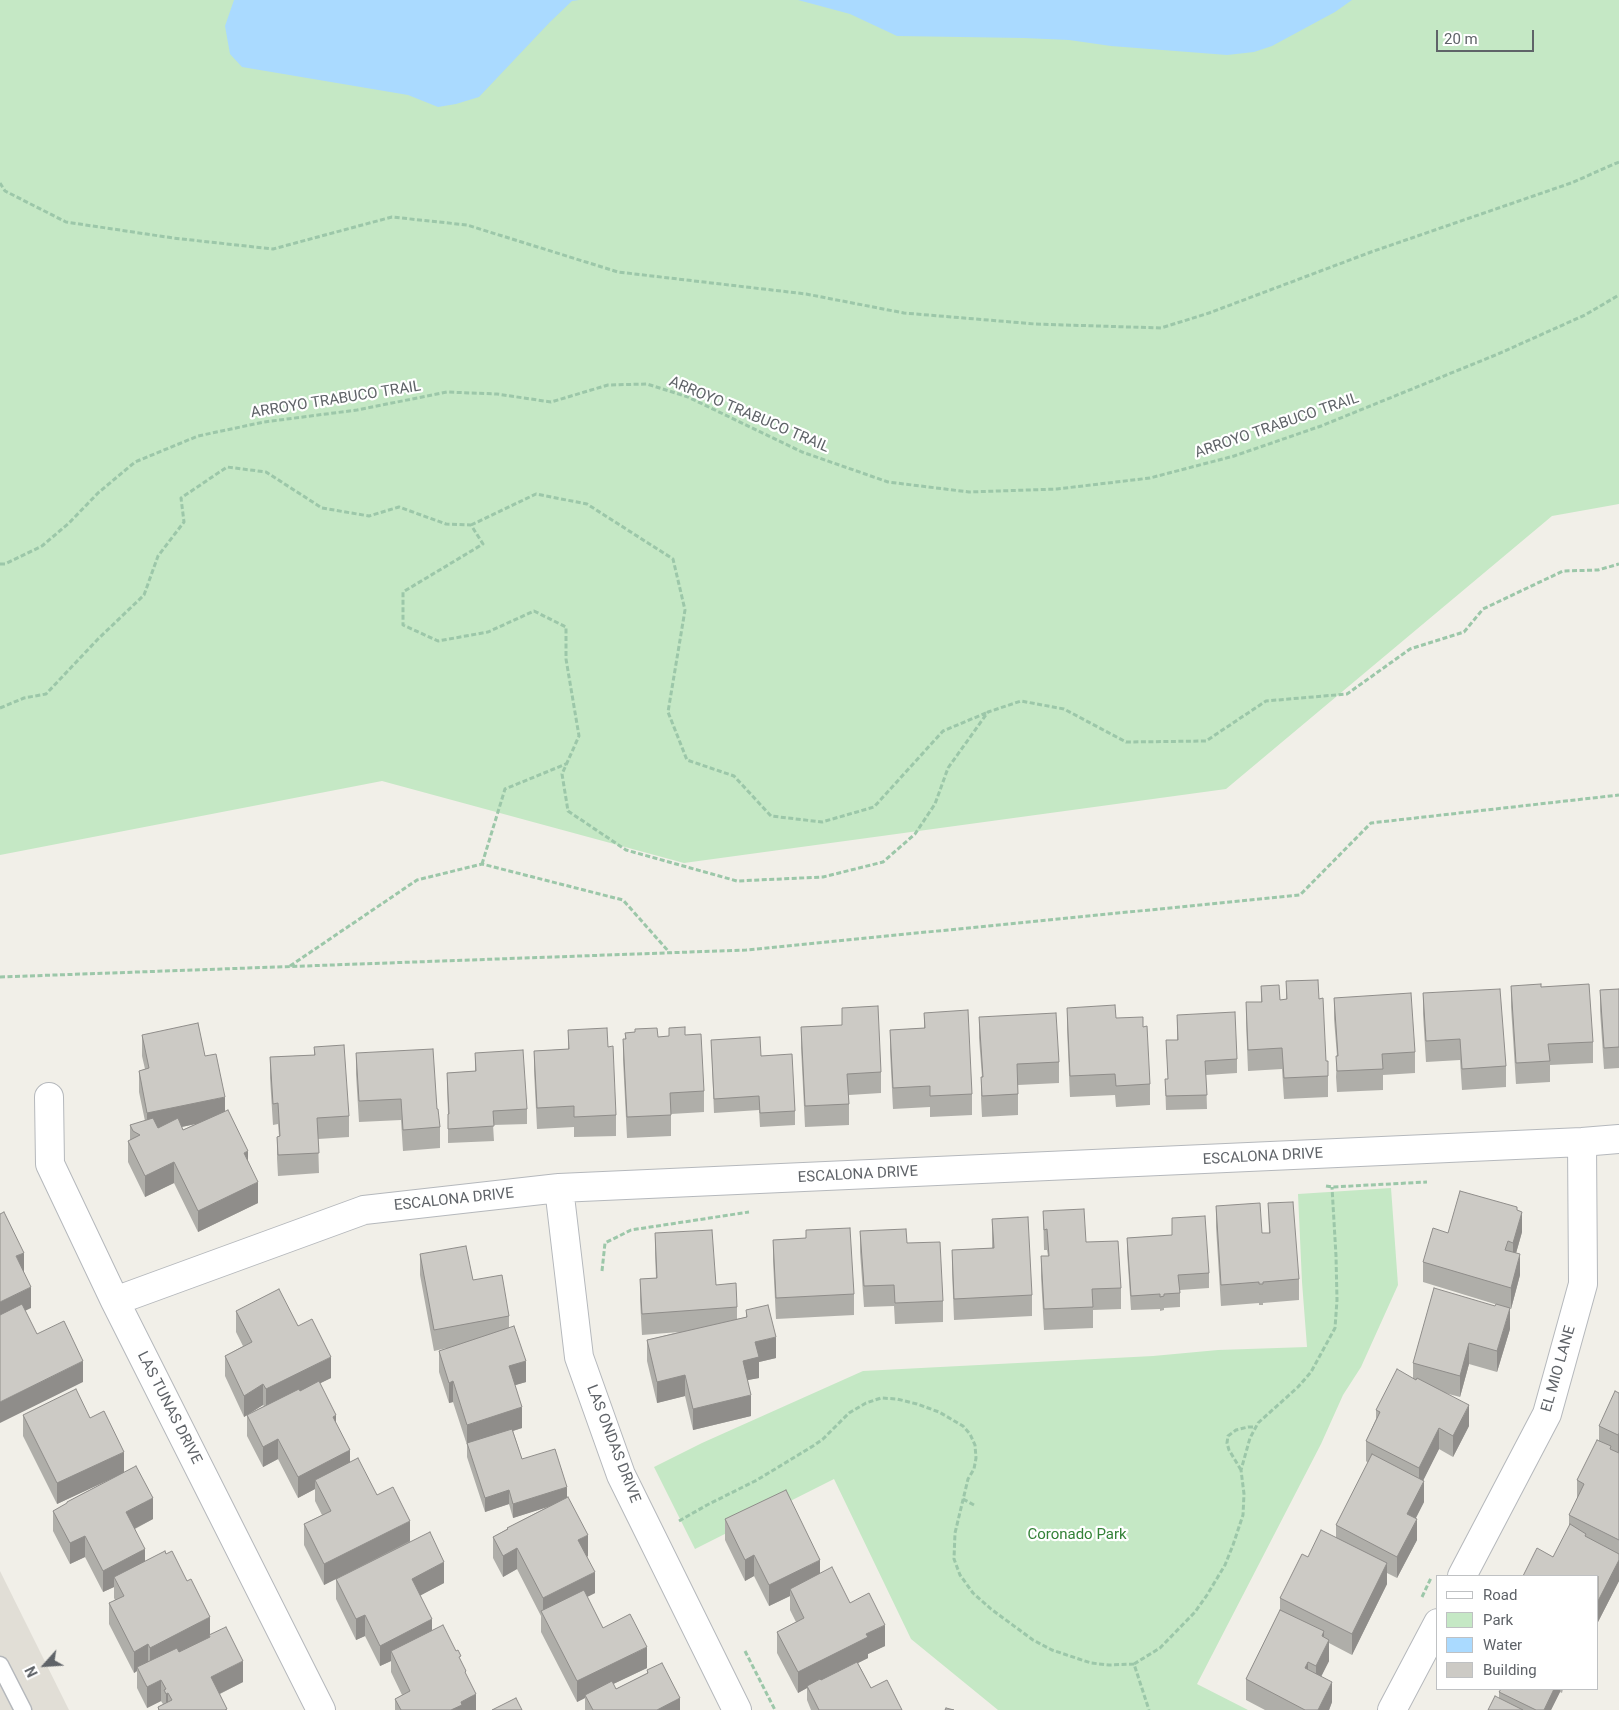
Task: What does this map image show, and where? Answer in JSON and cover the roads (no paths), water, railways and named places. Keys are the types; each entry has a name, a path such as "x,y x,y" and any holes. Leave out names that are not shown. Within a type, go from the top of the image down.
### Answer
{"street":[{"name":"LAS TUNAS DRIVE","path":"49,1097 50,1164 115,1301 321,1710"},
{"name":"ESCALONA DRIVE","path":"115,1301 364,1210 559,1188 1619,1139"},
{"name":"EL MIO LANE","path":"1463,1575 1547,1414 1555,1387 1583,1284 1582,1142"},
{"name":"LAS ONDAS DRIVE","path":"559,1188 579,1356 621,1475 737,1710"},
{"path":"1392,1710 1436,1627"}],"lane":[{"path":"0,1665 23,1710"}],"water":[{"path":"234,0 579,0 572,1 550,22 479,97 438,107 408,95 242,67 230,54 225,26"},
{"path":"798,0 1352,0 1335,12 1272,46 1254,52 1227,55 1111,46 1069,40 897,36 850,14"}],"park label":[{"name":"Coronado Park","path":"1077,1535"}]}
